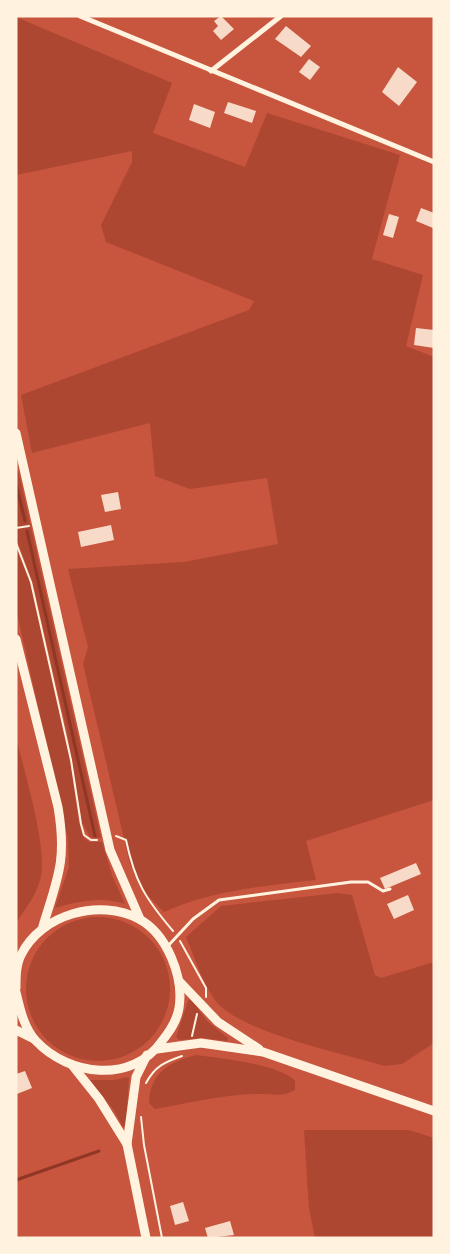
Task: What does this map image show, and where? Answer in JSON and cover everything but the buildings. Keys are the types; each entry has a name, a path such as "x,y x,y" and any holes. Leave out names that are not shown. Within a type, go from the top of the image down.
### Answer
{"main road":[{"path":"16,433 110,850 140,919"},
{"path":"16,639 58,807 63,859 57,886 43,926 19,957 16,988"},
{"path":"43,926 66,915 94,909 118,911 140,919 154,931 166,948 179,981 179,1008 175,1022 157,1049"},
{"path":"179,981 218,1022 263,1052"},
{"path":"16,992 22,1015 35,1040"},
{"path":"16,1030 35,1040 51,1053 71,1065 94,1070 116,1070 132,1065 157,1049 201,1043 263,1052 434,1110"},
{"path":"146,1238 127,1144 136,1077 147,1055"},
{"path":"71,1065 99,1099 127,1144"}],"street":[{"path":"80,16 434,162"},
{"path":"211,70 281,16"}],"lane":[{"path":"166,948 193,919 219,900 352,882 368,882 383,892 390,890"}],"path":[{"path":"16,528 36,524"},
{"path":"16,543 31,582 37,608 71,760 80,824 84,835 91,840 102,839"},
{"path":"114,836 126,840 136,877 143,894 172,930"},
{"path":"178,938 206,988 204,1001"},
{"path":"192,1038 193,1024 198,1010"},
{"path":"145,1085 153,1070 159,1065 187,1054"},
{"path":"141,1116 144,1145 162,1238"}],"shaded area":[{"path":"16,17 172,83 153,133 245,167 267,113 400,155 372,259 423,275 406,346 434,357 434,800 306,841 316,880 220,894 164,912 148,896 130,864 83,664 88,647 68,569 184,562 278,544 267,478 190,489 155,476 150,423 32,453 21,395 249,310 254,301 106,242 101,225 132,162 132,151 16,175"},
{"path":"16,461 101,838 90,837 82,823 67,732 33,584 16,537"},
{"path":"16,547 30,583 70,761 79,823 84,838 89,842 102,842 112,875 125,904 107,900 90,900 55,908 69,867 68,839 16,609"},
{"path":"16,737 38,827 42,863 37,889 16,923"},
{"path":"338,893 352,895 375,975 381,978 434,962 434,1043 402,1064 385,1066 320,1048 269,1032 227,1012 215,1000 206,986 186,937 221,906"},
{"path":"98,917 126,922 149,938 165,961 170,989 165,1017 149,1040 126,1056 98,1061 70,1056 47,1040 31,1017 26,989 31,961 47,938 70,922"},
{"path":"191,999 207,1021 228,1038 227,1041 203,1038 179,1040 176,1037 188,1001"},
{"path":"196,1055 233,1060 277,1070 295,1081 295,1090 283,1094 247,1094 221,1097 155,1109 149,1103 150,1093 157,1076 177,1061"},
{"path":"129,1077 126,1126 123,1127 113,1109 90,1080 114,1080"},
{"path":"304,1130 409,1130 434,1138 434,1238 315,1238 309,1208"}],"waterway":[{"path":"16,484 25,521"},
{"path":"27,531 95,836"},
{"path":"16,1180 99,1151"}]}
